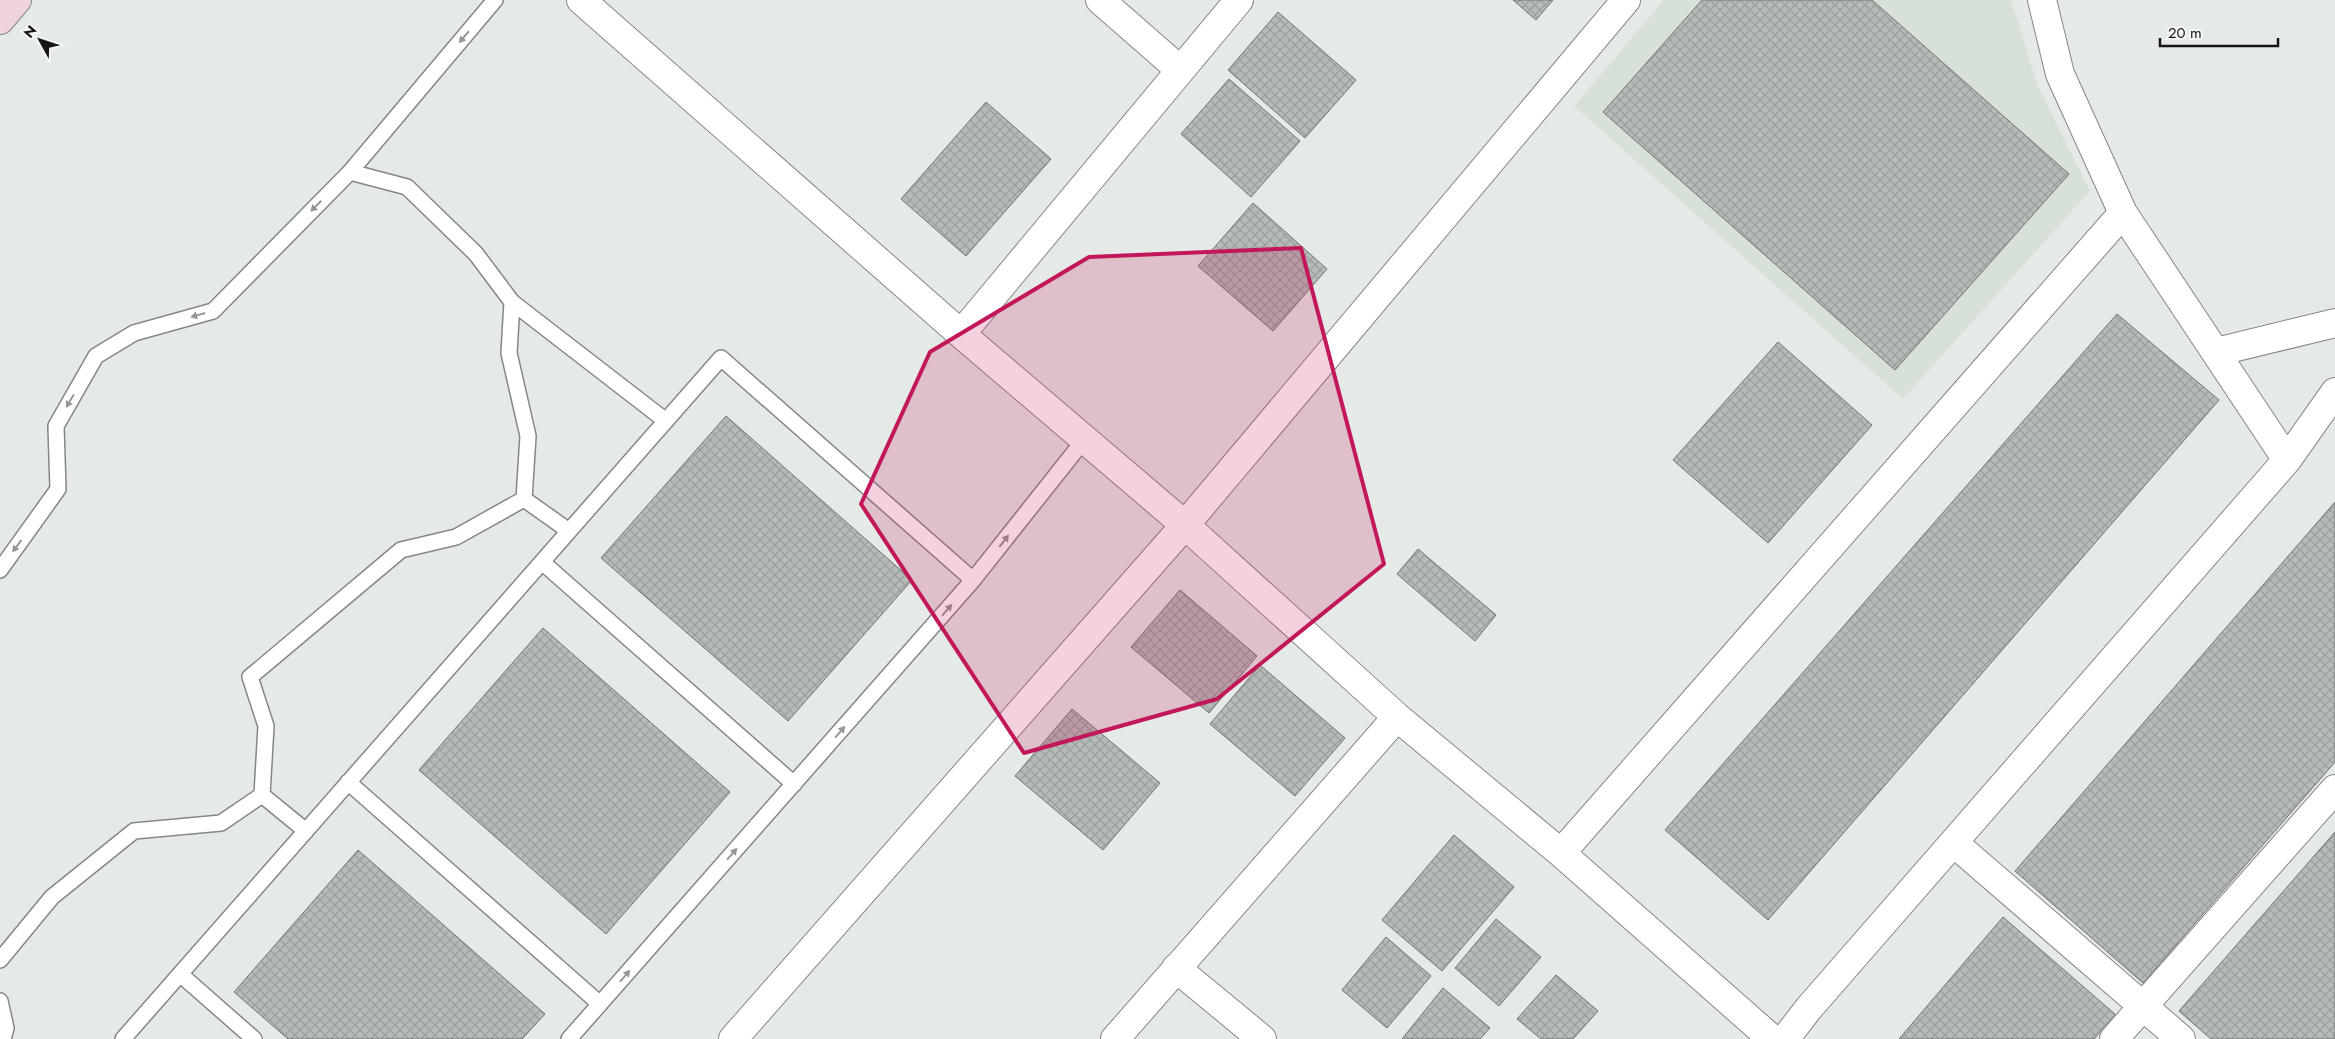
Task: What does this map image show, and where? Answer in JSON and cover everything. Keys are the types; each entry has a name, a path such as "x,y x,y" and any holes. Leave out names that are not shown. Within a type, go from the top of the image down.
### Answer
{"street":[{"path":"0,20 17,0"},
{"path":"581,0 961,334 1184,525 1397,717 1561,853 1772,1039"},
{"path":"1100,0 1180,70"},
{"path":"961,334 1239,0"},
{"path":"733,1039 1184,525 1626,0"},
{"path":"2042,0 2060,74 2123,213 2288,460"},
{"path":"1561,853 2123,213"},
{"path":"2216,352 2335,323"},
{"path":"1785,1039 1809,1008 2288,460 2335,392"},
{"path":"1116,1039 1397,717"},
{"path":"2114,1039 2335,789"},
{"path":"1954,843 2181,1039"},
{"path":"1176,968 1262,1039"}],"lane":[{"path":"0,570 58,489 56,426 96,356 134,333 213,311 350,172 495,0"},
{"path":"350,172 407,187 476,254 512,302 666,421"},
{"path":"512,302 509,354 528,436 524,499"},
{"path":"123,1039 721,358 973,580"},
{"path":"570,1039 973,580 1084,440"},
{"path":"524,499 569,531"},
{"path":"262,795 266,726 250,677 401,550 456,537 524,499"},
{"path":"542,562 794,784"},
{"path":"348,782 600,1004"},
{"path":"262,795 306,831"},
{"path":"0,960 52,897 134,831 221,823 262,795"},
{"path":"180,974 254,1039"},
{"path":"0,1001 6,1028 3,1039"}],"highlighted area":[{"path":"1301,248 1384,564 1217,699 1024,753 861,504 930,352 1089,257"}],"shaded area":[{"path":"1664,0 2011,0 2038,86 2090,191 1903,399 1574,106"}],"building":[{"path":"1513,0 1553,0 1536,20"},
{"path":"1702,0 1872,0 2069,174 1895,370 1603,112"},
{"path":"1278,12 1356,80 1305,138 1228,70"},
{"path":"1229,79 1300,141 1251,197 1181,134"},
{"path":"986,102 1051,159 966,256 901,199"},
{"path":"1253,203 1327,269 1273,331 1198,266"},
{"path":"2117,314 2219,400 1768,920 1665,830"},
{"path":"1778,342 1872,425 1768,543 1673,460"},
{"path":"726,416 912,580 788,721 601,558"},
{"path":"2335,502 2335,762 2143,983 2015,871"},
{"path":"1418,549 1496,615 1475,641 1397,574"},
{"path":"1180,590 1257,656 1209,713 1131,647"},
{"path":"543,628 730,792 606,934 419,770"},
{"path":"1260,665 1345,738 1295,796 1210,724"},
{"path":"1072,709 1160,783 1103,850 1015,776"},
{"path":"2335,832 2335,1039 2211,1039 2179,1011"},
{"path":"1454,835 1514,887 1442,971 1382,920"},
{"path":"358,850 545,1014 522,1039 288,1039 234,992"},
{"path":"2003,917 2116,1015 2094,1039 1899,1039"},
{"path":"1496,919 1541,957 1499,1006 1455,968"},
{"path":"1386,937 1431,976 1387,1028 1342,990"},
{"path":"1556,975 1598,1011 1573,1039 1541,1039 1517,1019"},
{"path":"1443,988 1490,1028 1480,1039 1402,1039"}]}
